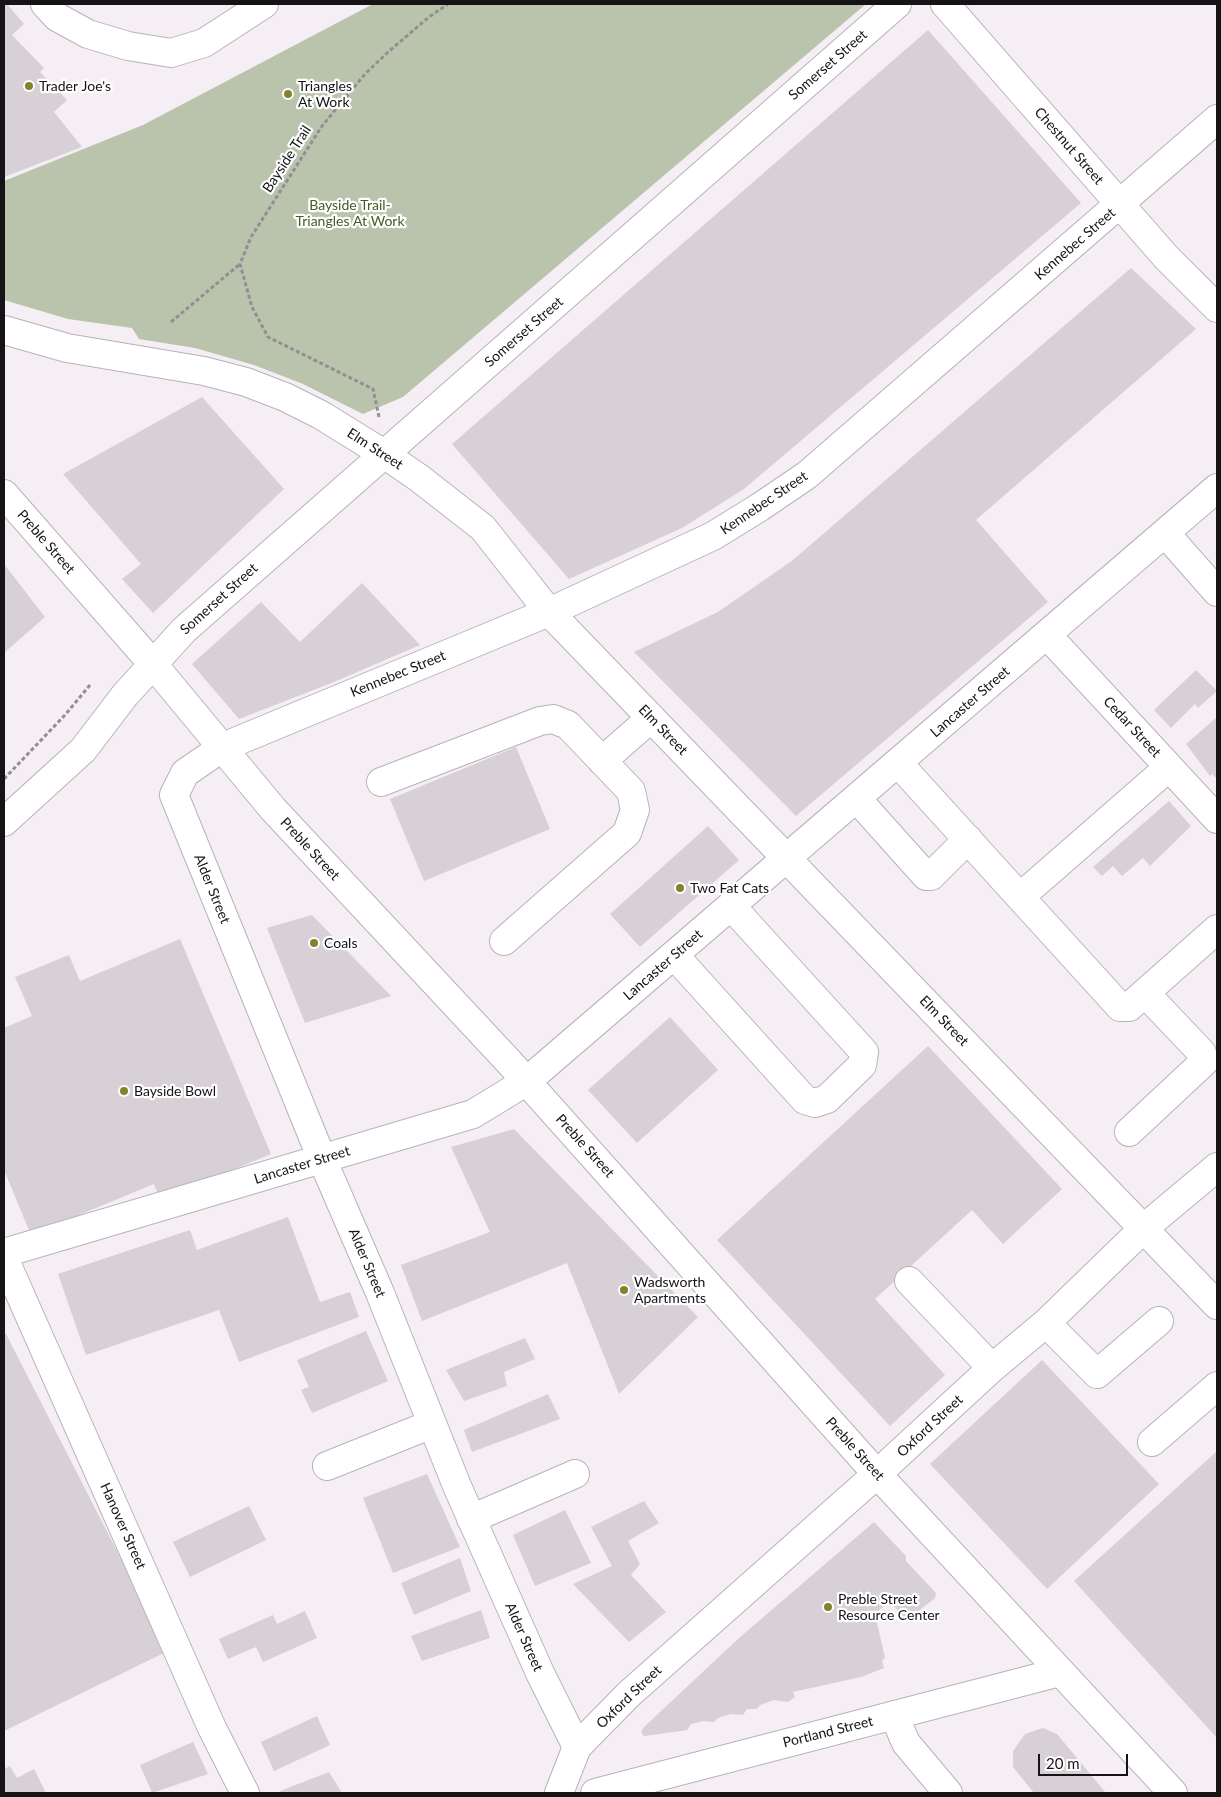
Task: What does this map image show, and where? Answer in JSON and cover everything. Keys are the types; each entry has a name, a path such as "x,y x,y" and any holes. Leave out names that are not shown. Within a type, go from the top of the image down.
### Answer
{"street":[{"path":"45,4 58,17 88,34 128,46 171,53 204,43 264,4"},
{"name":"Somerset Street","path":"152,663 184,630 897,4"},
{"name":"Chestnut Street","path":"945,4 1166,257 1217,308"},
{"name":"Kennebec Street","path":"223,747 549,612 713,536 807,475 1217,119"},
{"name":"Elm Street","path":"4,330 66,348 204,371 246,382 285,396 321,415 384,454 419,478 483,528 549,612 1217,1305"},
{"name":"Lancaster Street","path":"4,1253 473,1114 527,1081 1217,488"},
{"name":"Preble Street","path":"4,494 152,663 273,809 527,1081 877,1474 1173,1793"},
{"path":"1165,533 1217,592"},
{"name":"Cedar Street","path":"1047,635 1216,816"},
{"path":"4,822 83,750 152,663"},
{"path":"602,762 651,718"},
{"path":"381,782 540,720 553,719 568,725 630,791 635,810 627,833 504,941"},
{"name":"Alder Street","path":"223,747 185,774 174,795 322,1159 380,1293 471,1519 540,1673 577,1747"},
{"path":"898,764 1120,1007 1129,1007 1217,929"},
{"path":"1020,897 1169,767"},
{"path":"857,799 926,876 931,876 968,839"},
{"path":"674,955 805,1100 815,1104 827,1099 862,1065 864,1052 731,906"},
{"path":"1129,1132 1204,1062 1202,1053 1145,993"},
{"name":"Oxford Street","path":"577,1747 629,1694 877,1474 992,1368 1046,1323 1144,1228 1217,1167"},
{"name":"Hanover Street","path":"7,1275 212,1728 245,1793"},
{"path":"908,1281 992,1368"},
{"path":"1046,1323 1097,1374 1159,1321"},
{"path":"1152,1442 1217,1386"},
{"path":"327,1466 432,1424"},
{"path":"471,1519 575,1474"},
{"name":"Portland Street","path":"595,1793 1060,1672"},
{"path":"894,1715 906,1742 948,1793"},
{"path":"560,1793 577,1747"}],"path":[{"name":"Bayside Trail","path":"240,264 251,237 322,126 365,74 387,53 448,4"},
{"path":"171,322 240,264 252,307 268,337 373,389 384,454"},
{"path":"4,779 90,685"}],"green space":[{"name":"Bayside Trail- Triangles At Work","path":"373,4 866,4 403,397 363,414 303,384 254,365 195,348 139,339 132,328 68,319 4,300 4,181 143,125"}],"building":[{"name":"Trader Joe's","path":"4,4 7,4 24,24 12,35 44,68 40,72 67,100 54,112 82,147 4,177"},
{"path":"928,30 1081,203 744,489 682,528 569,579 452,444"},
{"path":"1131,268 1196,329 976,520 1048,602 796,816 634,652 718,612 793,560"},
{"path":"202,397 284,489 153,613 122,579 141,564 63,474"},
{"path":"4,564 45,617 4,653"},
{"path":"362,583 420,645 334,682 239,719 192,664 261,602 300,642"},
{"path":"1196,670 1217,691 1198,708 1195,704 1171,728 1154,710"},
{"path":"1217,717 1217,779 1212,774 1210,776 1186,744"},
{"path":"516,747 550,829 424,881 390,799"},
{"path":"1169,801 1191,826 1150,866 1143,858 1122,876 1113,866 1102,876 1093,867"},
{"path":"708,826 739,860 640,947 610,914"},
{"path":"312,915 391,996 305,1023 267,928"},
{"name":"Bayside Bowl","path":"180,939 271,1154 160,1200 154,1184 31,1235 4,1170 4,1028 32,1016 15,977 69,955 80,981"},
{"path":"670,1017 718,1070 637,1143 588,1090"},
{"path":"928,1046 1062,1189 1003,1244 972,1210 875,1299 945,1375 890,1426 717,1240"},
{"path":"514,1129 698,1317 619,1394 567,1263 422,1321 401,1265 490,1232 451,1147"},
{"path":"288,1217 320,1302 350,1292 359,1317 239,1362 219,1310 86,1355 58,1274 190,1230 197,1250"},
{"path":"366,1331 388,1381 312,1413 301,1390 309,1387 297,1360"},
{"path":"4,1334 6,1334 168,1651 4,1731"},
{"path":"525,1338 535,1359 504,1372 507,1386 464,1401 446,1370"},
{"path":"1042,1360 1159,1484 1047,1589 930,1464"},
{"path":"548,1394 560,1419 472,1452 464,1430"},
{"path":"1217,1451 1217,1738 1074,1581"},
{"path":"427,1474 460,1547 393,1573 363,1498"},
{"path":"644,1501 659,1523 628,1541 640,1564 631,1575 666,1612 629,1642 573,1584 612,1566 591,1527"},
{"path":"249,1506 266,1540 190,1577 173,1542"},
{"path":"565,1510 591,1563 535,1586 513,1535"},
{"name":"Preble Street Resource Center","path":"874,1522 906,1556 906,1561 936,1593 935,1598 907,1620 889,1601 875,1614 885,1658 882,1660 884,1668 861,1677 793,1692 795,1697 788,1702 774,1700 760,1705 757,1709 747,1709 743,1715 731,1714 718,1718 714,1722 704,1721 691,1724 687,1730 644,1736 641,1732 644,1727 739,1638"},
{"path":"460,1558 471,1591 414,1615 401,1583"},
{"path":"481,1610 490,1638 422,1661 411,1636"},
{"path":"305,1611 317,1638 263,1662 256,1647 228,1659 219,1639 273,1615 277,1624"},
{"path":"317,1716 330,1745 274,1771 261,1742"},
{"path":"1043,1728 1057,1734 1106,1793 1034,1793 1013,1767 1013,1751 1025,1734"},
{"path":"193,1742 208,1774 152,1793 140,1765"},
{"path":"10,1766 17,1778 34,1769 46,1793 4,1793 4,1769"},
{"path":"329,1772 342,1793 281,1793 280,1791"}],"place":[{"name":"Trader Joe's","path":"29,86"},
{"name":"Triangles At Work","path":"288,94"},
{"name":"Two Fat Cats","path":"680,888"},
{"name":"Coals","path":"314,943"},
{"name":"Bayside Bowl","path":"124,1091"},
{"name":"Wadsworth Apartments","path":"624,1290"},
{"name":"Preble Street Resource Center","path":"828,1607"}]}
